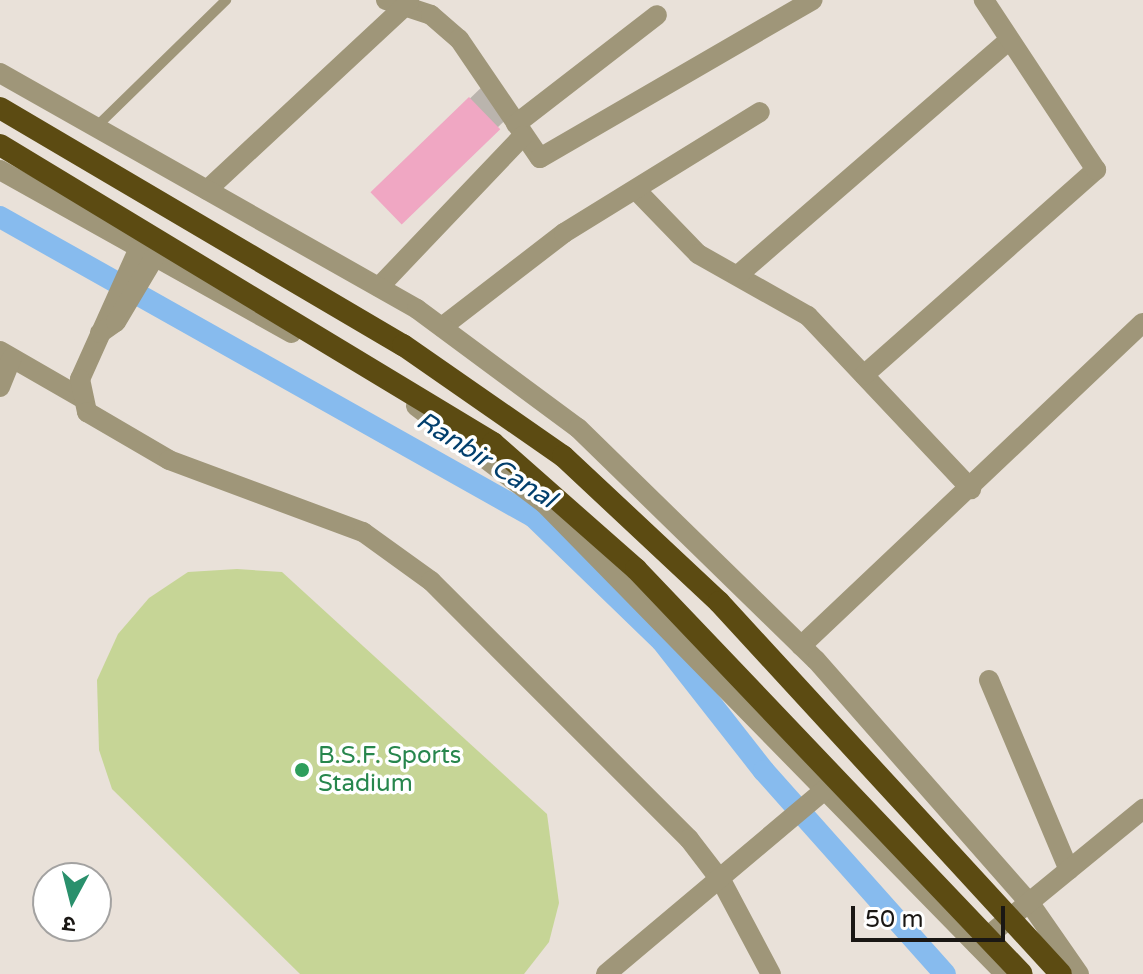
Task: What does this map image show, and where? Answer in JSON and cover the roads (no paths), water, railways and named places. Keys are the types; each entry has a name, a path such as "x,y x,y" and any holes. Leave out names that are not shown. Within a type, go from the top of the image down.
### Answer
{"highway":[{"path":"0,108 403,345 563,456 719,602 1061,974"},
{"path":"0,145 493,443 636,569 1022,974"}],"street":[{"path":"207,190 399,3 431,15 459,39 535,154 547,157 628,102 813,0"},
{"path":"864,375 1096,170 1007,42 984,0"},
{"path":"379,287 520,130 657,15"},
{"path":"738,275 1007,42"},
{"path":"0,73 379,287 442,327 578,428 801,646 1031,905 1079,974"},
{"path":"442,327 488,287 760,112"},
{"path":"0,170 142,261 404,397 544,503 1005,974"},
{"path":"636,190 698,254 808,316 971,489"},
{"path":"80,397 80,379 106,324 142,261"},
{"path":"801,646 971,489 1143,323"},
{"path":"0,387 6,354 80,397 98,423 157,454 363,532 401,557 678,828 722,882 771,974"},
{"path":"989,680 1069,870"},
{"path":"606,974 722,882 823,791"},
{"path":"977,945 1031,905 1143,809"}],"lane":[{"path":"96,127 226,0"}],"waterway":[{"name":"Ranbir Canal","path":"0,217 534,517 662,641 764,771 945,974"}],"place":[{"name":"B.S.F. Sports Stadium","path":"302,770"}]}
